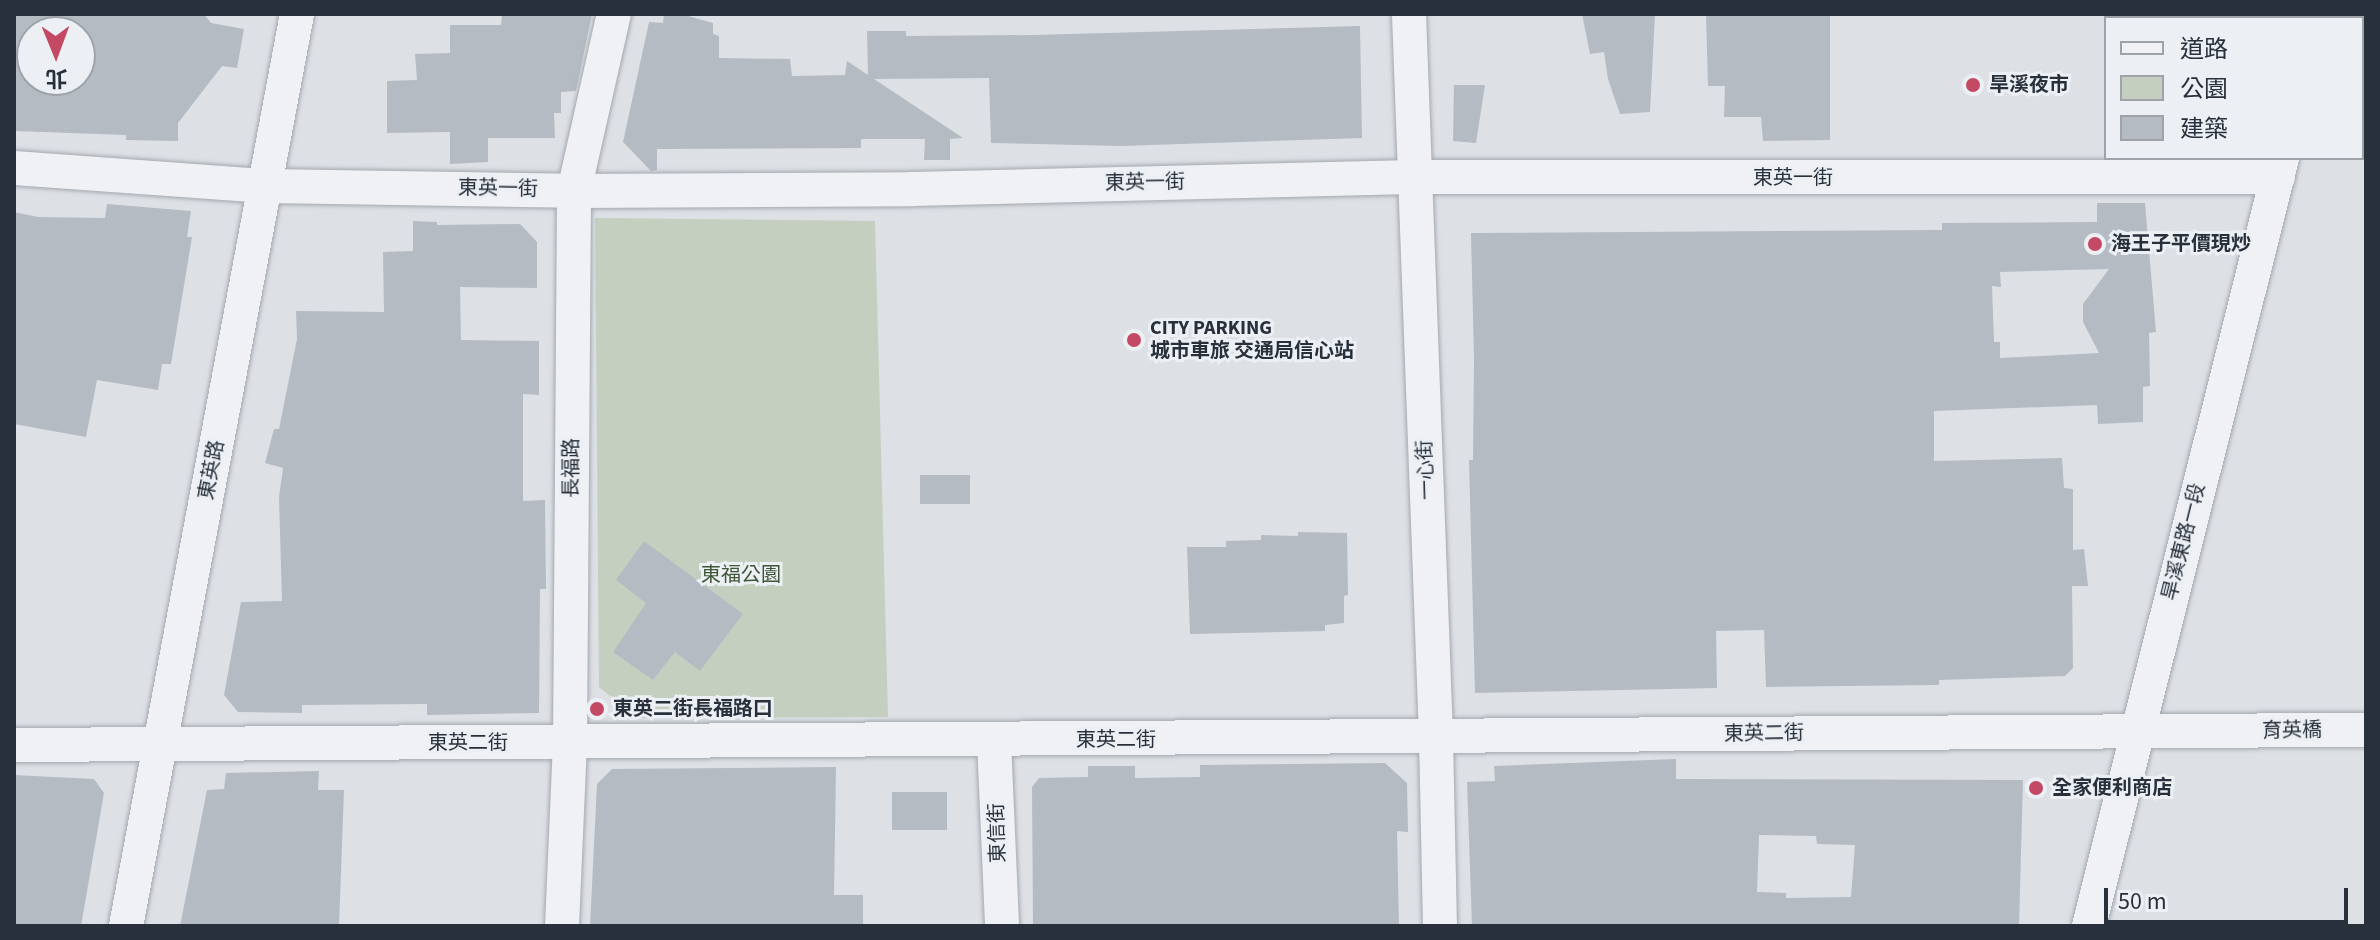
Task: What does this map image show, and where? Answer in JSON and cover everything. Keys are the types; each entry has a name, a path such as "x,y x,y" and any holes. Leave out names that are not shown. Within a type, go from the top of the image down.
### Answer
{"street":[{"name":"東英路","path":"126,926 297,14"},
{"name":"長福路","path":"562,926 570,742 574,191 614,14"},
{"name":"一心街","path":"1409,14 1436,737 1440,926"},
{"name":"東英一街","path":"14,168 266,186 574,191 912,189 1413,177 2280,168"},
{"name":"旱溪東路一段","path":"2089,926 2280,168"},
{"name":"東英二街","path":"14,745 994,741 2136,730 2217,732"},
{"name":"育英橋","path":"2217,732 2366,730"},
{"name":"東信街","path":"994,741 1002,926"}],"green space":[{"name":"東福公園","path":"595,218 875,221 888,717 637,718 599,687"}],"building":[{"path":"14,14 204,14 211,23 244,29 237,68 222,66 178,123 178,141 126,140 126,135 14,131"},
{"path":"502,14 592,14 576,91 561,92 561,113 554,113 555,138 488,138 488,162 450,164 450,132 387,133 387,81 417,80 415,54 450,53 450,25 501,25"},
{"path":"664,14 681,14 713,23 713,34 719,36 719,58 790,59 792,76 845,75 847,61 868,75 867,31 906,31 906,36 1033,35 1360,26 1362,138 1121,146 991,143 989,78 874,79 963,138 950,139 950,160 924,160 925,139 861,139 861,148 657,149 657,170 651,171 623,142 649,22 663,23"},
{"path":"1582,14 1655,14 1650,112 1620,114 1608,79 1604,52 1590,54"},
{"path":"1706,14 1830,14 1830,140 1763,141 1761,117 1724,117 1725,86 1708,86"},
{"path":"1454,85 1485,85 1476,143 1453,141"},
{"path":"2097,203 2145,203 2156,332 2149,333 2150,386 2143,387 2143,422 2098,424 2097,405 1934,411 1934,461 2062,458 2064,488 2073,489 2073,550 2084,549 2088,586 2072,586 2073,668 2065,676 1939,680 1939,685 1766,687 1764,630 1716,631 1717,688 1475,693 1469,460 1473,460 1474,359 1471,233 1942,230 1942,223 2097,222","holes":["2109,269 2083,304 2083,322 2099,353 2000,358 2000,342 1994,342 1992,286 2001,287 2000,272"]},
{"path":"107,204 191,211 187,237 192,237 171,364 162,364 158,390 97,380 86,437 14,424 14,212 38,217 105,218"},
{"path":"413,221 437,222 437,225 520,224 537,242 537,288 460,287 461,340 539,341 539,395 523,394 523,501 545,500 546,589 540,589 539,713 427,715 427,704 302,705 302,713 238,712 224,695 241,602 282,601 279,497 283,468 265,463 274,429 279,429 297,339 296,311 384,312 383,252 413,251"},
{"path":"920,475 970,475 970,504 920,504"},
{"path":"1298,532 1347,533 1348,595 1344,596 1344,623 1325,625 1325,631 1190,634 1187,547 1226,547 1226,541 1261,540 1261,535 1298,536"},
{"path":"644,541 743,614 700,671 675,652 653,680 613,652 646,603 616,580"},
{"path":"1676,759 1676,779 2023,780 2019,926 1472,926 1467,782 1495,781 1494,766","holes":["1759,835 1816,836 1817,844 1855,845 1851,897 1786,898 1786,893 1757,892"]},
{"path":"1385,763 1407,783 1408,832 1397,831 1399,926 1033,926 1032,787 1039,778 1088,777 1088,766 1135,766 1135,778 1200,777 1200,765"},
{"path":"836,767 834,895 863,895 863,926 590,926 597,784 612,769"},
{"path":"319,771 318,790 344,790 339,926 180,926 207,790 224,789 226,773"},
{"path":"14,775 94,779 104,793 81,926 14,926"},
{"path":"892,792 947,792 947,830 892,830"}],"place":[{"name":"旱溪夜市","path":"1973,85"},
{"name":"海王子平價現炒","path":"2095,244"},
{"name":"CITY PARKING 城市車旅 交通局信心站","path":"1134,340"},
{"name":"東英二街長福路口","path":"597,709"},
{"name":"全家便利商店","path":"2036,788"}]}
